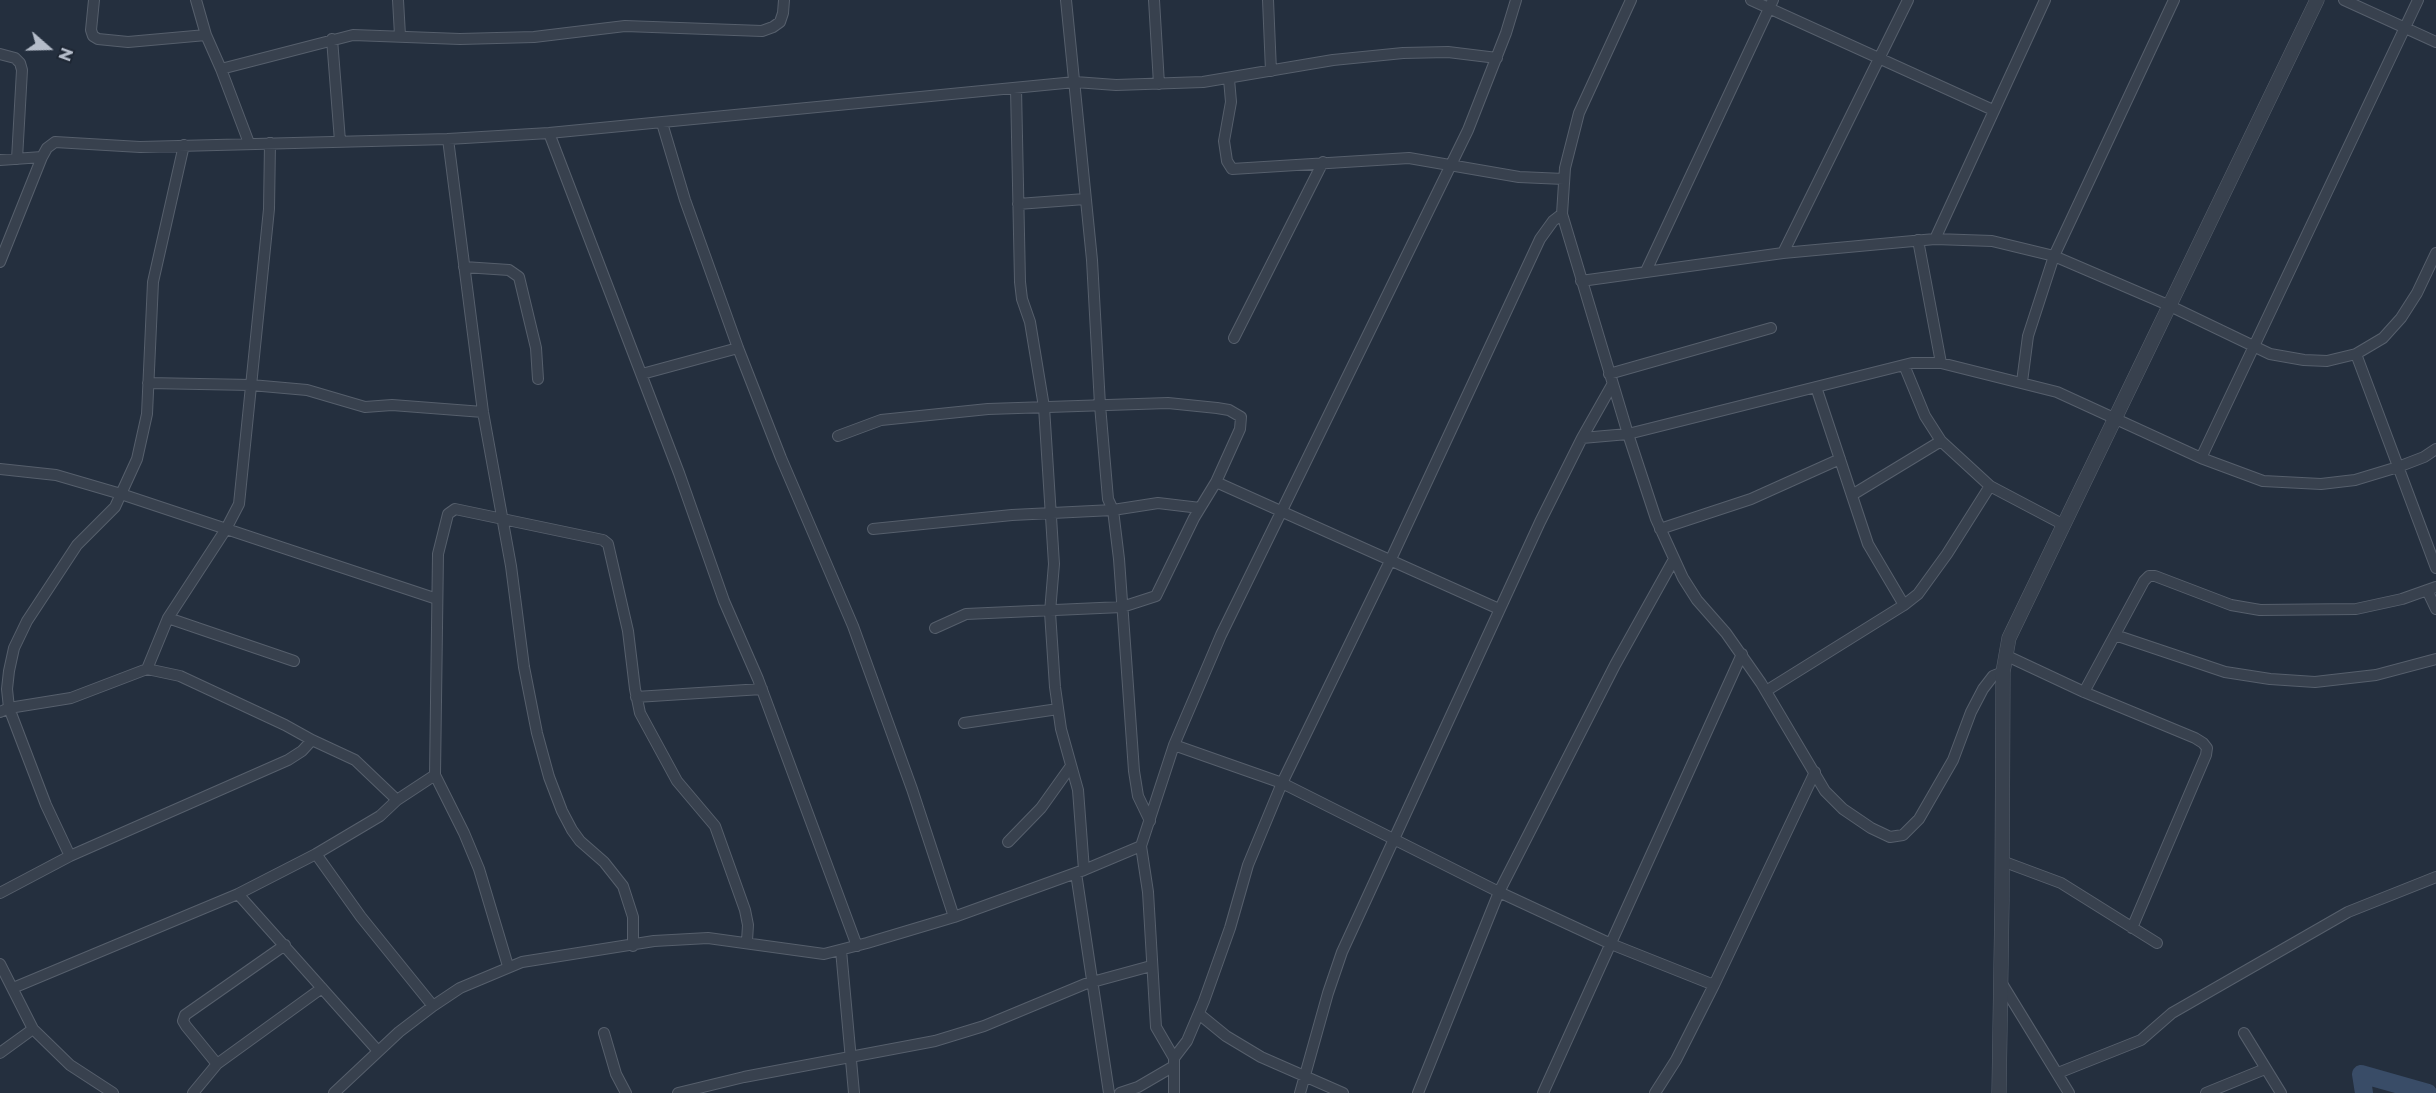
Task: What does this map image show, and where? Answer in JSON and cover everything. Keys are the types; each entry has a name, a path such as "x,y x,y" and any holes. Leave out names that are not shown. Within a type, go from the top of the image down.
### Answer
{"street":[{"path":"94,0 91,30 93,36 98,39 128,42 206,35"},
{"path":"196,0 206,35 249,143"},
{"path":"398,0 400,35"},
{"path":"221,69 353,35 460,39 534,37 625,26 762,31 780,22 784,0"},
{"path":"1066,0 1092,260 1100,405 1108,499 1113,510 1134,771 1138,796 1150,821"},
{"path":"1154,0 1159,84"},
{"path":"1268,0 1271,71"},
{"path":"1174,1093 1174,1062 1156,1027 1148,892 1141,846 1174,745 1216,646 1451,166 1481,101 1516,0"},
{"path":"1632,0 1579,113 1570,142 1564,179 1562,214 1628,434 1673,561 1697,600 1742,654 1825,791 1843,809 1871,828 1890,837 1903,835 1919,819 1953,760 1971,712 1983,689 1993,676 2003,672"},
{"path":"1751,0 1771,4 1879,60 1993,110"},
{"path":"1783,253 1908,0"},
{"path":"1935,238 2045,0"},
{"path":"2022,382 2028,336 2054,256 2174,0"},
{"path":"1999,1093 2003,672 2009,638 2317,0"},
{"path":"2344,0 2436,42"},
{"path":"2201,458 2418,0"},
{"path":"1646,271 1771,4"},
{"path":"332,39 340,141"},
{"path":"0,262 42,157 52,144 65,141 101,146 448,139 662,123 1075,82 1116,85 1229,79 1333,60 1403,53 1448,52 1497,58"},
{"path":"0,54 15,58 22,70 17,159"},
{"path":"1229,79 1231,102 1224,141 1227,161 1232,169 1409,158 1518,177 1564,179"},
{"path":"1016,88 1022,298 1030,322 1044,407 1054,564 1050,612 1058,709 1081,809 1080,872 1109,1093"},
{"path":"662,123 685,200 738,348 781,458 853,626 912,789 954,917"},
{"path":"549,133 642,374 724,601 762,689 857,946"},
{"path":"448,139 483,412 503,518 524,667 549,777 572,830 580,841 604,862 623,886 633,917 633,946"},
{"path":"147,669 168,618 235,515 242,486 269,209 270,143"},
{"path":"70,856 4,710 9,671 20,634 70,555 83,538 110,512 121,494 142,442 147,414 153,282 184,145"},
{"path":"0,160 42,157"},
{"path":"1234,338 1323,162"},
{"path":"1018,204 1085,199"},
{"path":"1120,1093 1138,1087 1174,1062 1186,1041 1199,1014 1230,928 1248,865 1282,783 1391,559 1540,239 1553,221 1562,214"},
{"path":"1581,281 1783,253 1935,238 1992,241 2054,256 2168,305 2270,354 2304,360 2327,361 2356,354 2383,338 2401,318 2417,294 2436,253"},
{"path":"1918,240 1941,363"},
{"path":"464,267 509,270 519,277 536,348 538,379"},
{"path":"1300,1093 1342,952 1499,609 1611,380 1771,328"},
{"path":"642,374 738,348"},
{"path":"2356,354 2436,568"},
{"path":"1581,438 1628,434 1904,365 1941,363 2057,392 2201,458 2263,481 2321,484 2355,480 2398,467 2424,457 2436,449"},
{"path":"1904,365 1925,416 1941,441 1990,486 2064,525"},
{"path":"148,383 251,385 307,390 365,406 392,405 483,412"},
{"path":"1816,387 1868,544 1904,605"},
{"path":"838,436 868,423 895,417 988,409 1100,405 1181,404 1217,408 1238,415 1242,422 1216,482 1200,508 1156,596 1122,607 966,614 935,628"},
{"path":"1852,495 1941,441"},
{"path":"1660,529 1751,499 1840,459"},
{"path":"0,469 56,476 121,494 437,599"},
{"path":"1216,482 1499,609"},
{"path":"1766,692 1918,594 1942,562 1990,486"},
{"path":"873,529 1051,513 1113,510 1158,503 1200,508"},
{"path":"508,966 479,869 435,775 438,554 450,510 459,509 503,518 603,540 608,544 628,631 636,697 646,726 657,741 677,782 710,818 720,837 745,910 748,925 747,941"},
{"path":"1418,1093 1500,892 1615,665 1673,561"},
{"path":"2084,692 2144,581 2149,576 2155,576 2231,605 2260,610 2356,609 2402,599 2432,589 2436,609"},
{"path":"168,618 294,661"},
{"path":"2115,635 2225,672 2270,679 2315,682 2376,675 2436,659"},
{"path":"1543,1093 1742,654"},
{"path":"2006,655 2084,692 2195,738 2203,742 2207,748 2132,928"},
{"path":"4,710 71,698 147,669 180,676 356,760 397,801"},
{"path":"636,697 762,689"},
{"path":"964,723 1058,709"},
{"path":"0,893 70,856 288,760 302,751 312,740"},
{"path":"1174,745 1282,783 1500,892 1611,944 1714,985"},
{"path":"1008,842 1041,808 1071,766"},
{"path":"1655,1093 1676,1060 1714,985 1815,772"},
{"path":"12,988 237,894 316,854 380,816 397,801 435,775"},
{"path":"334,1093 399,1032 433,1005 460,988 508,966 677,939 708,938 747,941 824,954 954,917 1080,872 1141,846"},
{"path":"316,854 361,917 433,1005"},
{"path":"2002,861 2061,883 2157,943"},
{"path":"2058,1073 2141,1040 2172,1013 2348,912 2436,877"},
{"path":"237,894 378,1051"},
{"path":"217,1064 186,1026 183,1021 185,1015 285,945"},
{"path":"841,950 854,1093"},
{"path":"0,964 33,1029 99,1090 113,1093"},
{"path":"678,1093 852,1055 935,1041 965,1032 1093,982 1151,966"},
{"path":"2001,981 2069,1093"},
{"path":"193,1093 217,1064 322,988"},
{"path":"1199,1014 1242,1047 1343,1093"},
{"path":"0,1053 33,1029"},
{"path":"604,1033 616,1074 627,1093"},
{"path":"2244,1033 2281,1093"},
{"path":"2206,1093 2265,1069"}],"waterway":[{"path":"2364,1093 2361,1074 2428,1093"}]}
